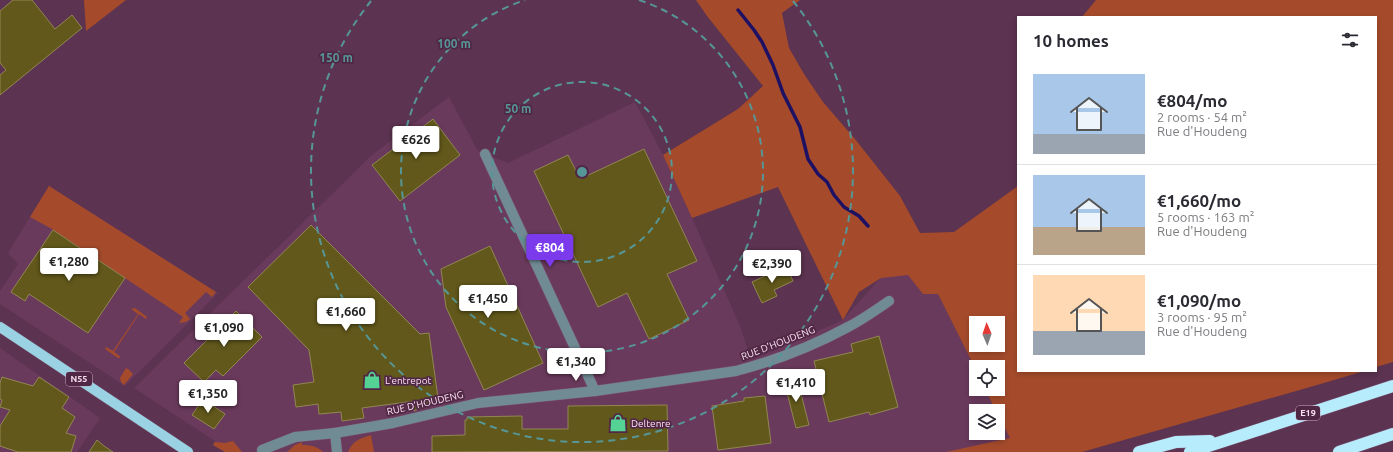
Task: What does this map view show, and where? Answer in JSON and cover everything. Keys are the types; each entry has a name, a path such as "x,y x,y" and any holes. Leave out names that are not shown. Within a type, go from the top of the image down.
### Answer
{"highway":[{"name":"E19","path":"1190,452 1393,386"},
{"path":"1341,451 1393,434"},
{"path":"1139,452 1176,442 1224,441"}],"main road":[{"name":"N55","path":"0,327 188,452"}],"street":[{"path":"485,154 595,391"},
{"name":"RUE D'HOUDENG","path":"262,450 295,437 335,433 406,421 478,403 595,391 716,375 755,366 802,348 847,328 890,301"},
{"path":"335,433 337,452"}],"shaded area":[{"path":"84,0 126,0 86,31"},
{"path":"696,0 800,0 782,13 789,48 823,102 855,139 900,196 920,233 954,232 1017,187 1017,372 1361,372 1082,452 946,452 1010,438 1005,428 1005,404 992,404 988,396 1005,396 1005,360 971,360 938,294 923,294 908,275 881,278 859,292 843,320 778,187 692,218 663,155 738,109 763,86"},
{"path":"1096,0 1393,0 1393,362 1377,367 1377,16 1083,16"},
{"path":"449,97 478,151 508,163 635,102 663,155 692,218 740,326 751,360 843,320 920,233 938,294 971,360 969,360 969,396 988,396 992,404 969,404 969,440 1005,440 1005,428 1018,452 225,452 213,445 215,441 134,388 372,155"},
{"path":"49,186 218,293 125,386 0,304 0,291 18,264 8,253"},
{"path":"49,186 216,292 212,297 206,292 185,313 190,319 186,322 179,323 183,317 52,229 30,217"},
{"path":"135,308 147,317 146,319 139,314 114,352 121,357 118,358 105,349 106,347 113,351 138,314 131,309"},
{"path":"0,348 100,418 77,452 0,452"},
{"path":"126,368 133,374 124,385 120,378"},
{"path":"371,435 374,452 348,452 354,443"},
{"path":"233,441 242,452 225,452 213,445 215,442 225,443"},
{"path":"302,442 302,445 313,446 323,452 287,452 295,445"}],"building":[{"path":"13,0 32,0 55,29 72,15 82,28 0,95 0,75 6,70 0,63 0,11"},
{"path":"433,119 460,155 400,201 372,165"},
{"path":"644,149 697,261 667,274 689,320 649,339 627,293 598,307 534,171 568,155 580,179"},
{"path":"311,225 420,334 429,333 438,398 429,399 429,404 414,411 414,401 362,408 364,418 342,421 341,412 319,414 318,404 296,407 293,385 314,382 309,350 248,287"},
{"path":"53,230 125,278 88,333 29,294 25,301 11,292"},
{"path":"490,246 543,363 484,390 446,307 441,269"},
{"path":"786,266 793,281 774,290 777,296 762,303 752,282"},
{"path":"236,311 262,337 223,376 216,370 204,382 184,363"},
{"path":"879,336 898,407 870,415 869,412 829,422 814,361 853,352 851,344"},
{"path":"2,377 33,386 39,377 69,397 62,408 75,417 66,433 76,436 71,452 18,452 0,446 0,426 10,410 0,407 2,400 0,399 0,383"},
{"path":"797,378 809,425 796,428 784,381"},
{"path":"765,396 771,443 718,450 712,406 744,401 744,398"},
{"path":"203,399 225,414 214,429 192,415"},
{"name":"Deltenre","path":"667,405 668,451 432,452 432,436 465,435 465,420 467,420 467,417 522,416 522,429 568,429 568,406"},
{"path":"97,440 104,446 113,452 89,452"}],"waterway":[{"path":"738,10 762,42 773,65 783,93 800,127 808,159 818,174 827,182 834,195 844,207 859,216 868,226"}],"place":[{"name":"L'entrepot","path":"372,380"},
{"name":"Deltenre","path":"618,423"}]}
